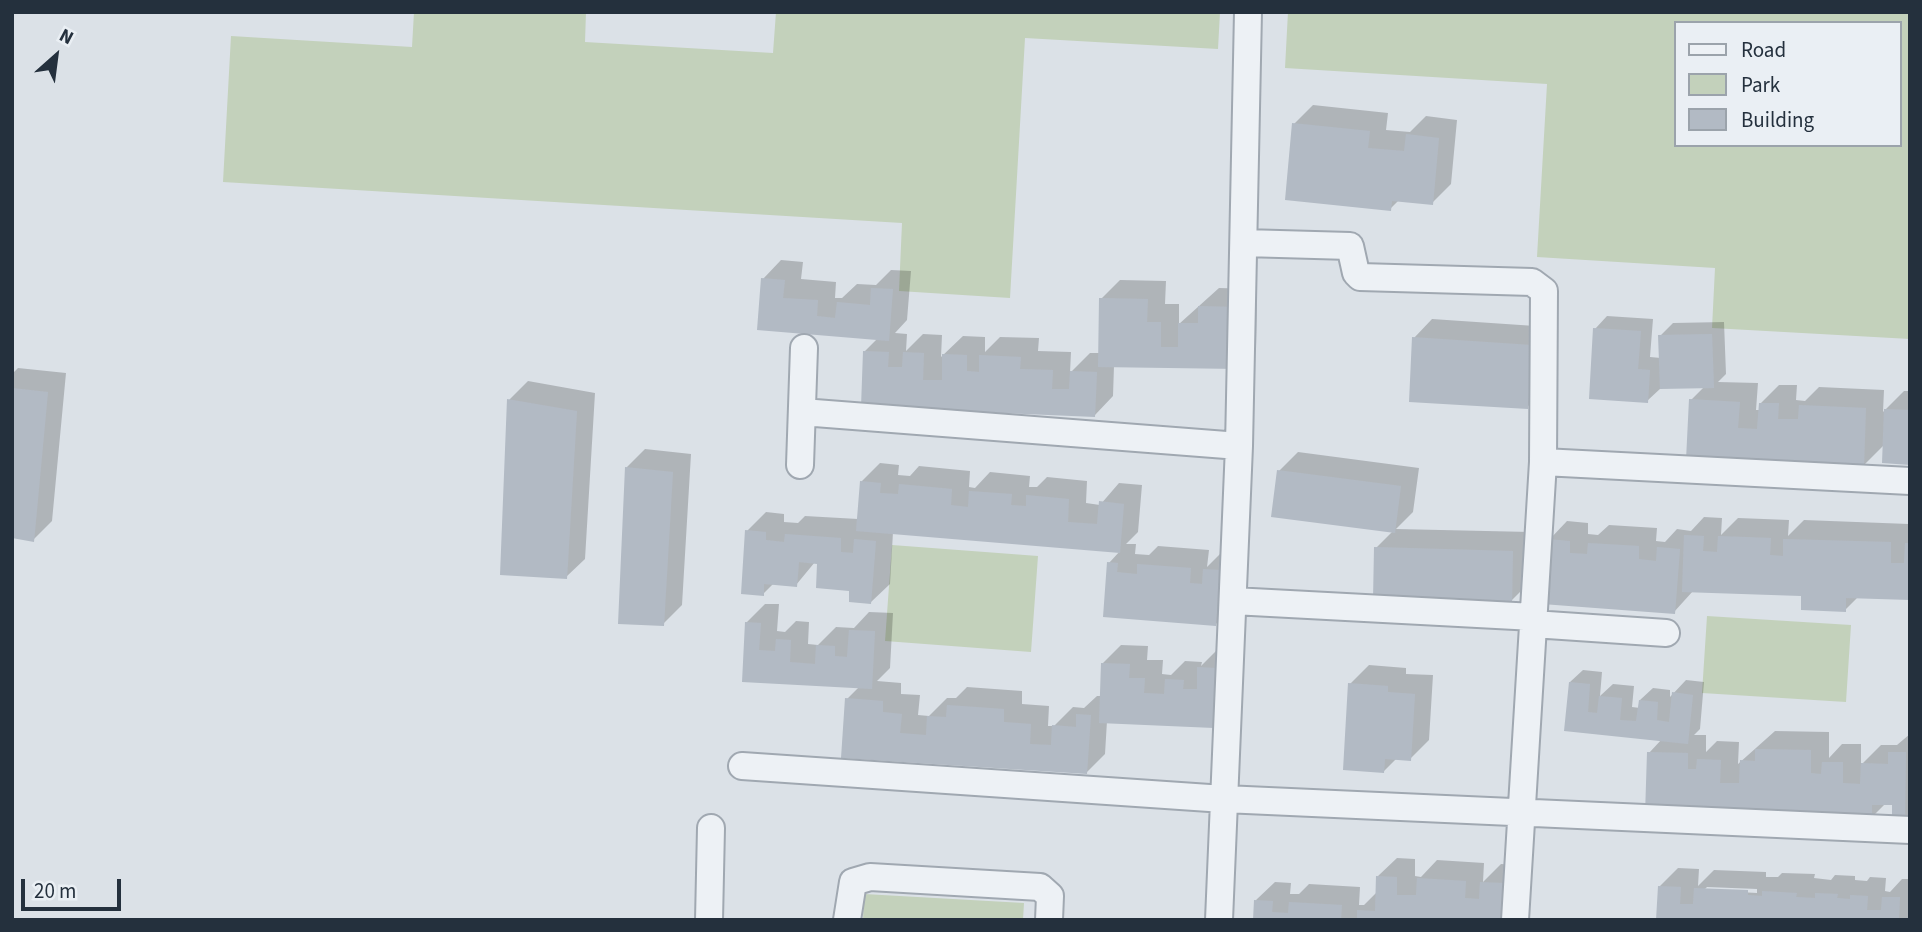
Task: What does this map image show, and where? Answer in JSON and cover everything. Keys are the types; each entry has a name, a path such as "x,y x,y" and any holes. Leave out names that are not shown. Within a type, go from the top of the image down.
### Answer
{"street":[{"path":"1219,920 1240,446 1248,12"},
{"path":"1244,243 1350,246 1356,273 1360,276 1532,282 1544,291 1544,462 1515,920"},
{"path":"800,465 804,348"},
{"path":"802,412 1240,446"},
{"path":"1544,462 1910,481"},
{"path":"1233,601 1533,620 1666,633"},
{"path":"742,766 1224,799 1910,830"},
{"path":"709,920 711,828"},
{"path":"847,920 853,882 870,877 1040,887 1050,896 1049,920"}],"green space":[{"path":"414,12 586,12 585,42 773,53 776,12 1220,12 1218,49 1025,38 1010,298 899,291 902,223 223,182 231,36 412,47"},
{"path":"1288,12 1910,12 1910,339 1712,328 1715,268 1537,257 1547,84 1285,68"},
{"path":"892,545 1038,556 1031,652 885,641"},
{"path":"1707,616 1851,625 1846,702 1702,693"},
{"path":"864,894 1024,903 1023,920 863,920"}],"building":[{"path":"1292,123 1370,131 1368,148 1404,151 1406,134 1439,138 1433,205 1392,201 1391,211 1285,200"},
{"path":"761,278 785,280 783,298 818,300 817,316 835,318 837,302 870,305 871,288 893,289 889,341 757,330"},
{"path":"1099,298 1148,299 1147,322 1161,322 1161,347 1178,347 1178,323 1198,323 1198,306 1239,307 1238,369 1098,367"},
{"path":"1593,328 1641,331 1638,369 1650,370 1648,403 1589,399"},
{"path":"1712,334 1714,388 1660,389 1658,335"},
{"path":"1412,337 1532,345 1528,409 1409,402"},
{"path":"863,351 889,352 888,367 902,367 903,352 924,353 923,380 942,380 942,354 967,355 967,371 979,372 979,355 1021,357 1020,369 1053,370 1052,389 1069,389 1070,371 1097,372 1095,417 861,407"},
{"path":"12,388 48,392 34,542 12,538"},
{"path":"507,399 577,411 567,579 500,575"},
{"path":"1689,399 1740,402 1738,428 1757,429 1759,403 1779,403 1778,419 1798,419 1799,405 1866,408 1864,468 1686,460"},
{"path":"1884,409 1910,410 1910,465 1882,463"},
{"path":"625,467 673,472 664,626 618,624"},
{"path":"1277,470 1401,486 1395,533 1271,517"},
{"path":"860,481 881,483 880,493 898,494 899,484 952,489 951,505 968,507 969,491 1012,494 1011,505 1026,506 1026,495 1069,499 1068,522 1097,524 1099,501 1124,504 1120,553 856,531"},
{"path":"745,530 766,532 766,540 784,542 785,534 841,538 841,552 853,553 854,539 876,541 871,604 849,602 849,591 816,588 817,564 799,562 797,587 764,584 764,596 741,594"},
{"path":"1684,535 1704,536 1703,551 1717,552 1718,536 1771,538 1770,555 1783,556 1783,539 1891,542 1891,563 1904,563 1905,543 1910,543 1910,600 1846,598 1846,612 1801,610 1801,596 1682,592"},
{"path":"1547,539 1570,541 1570,553 1587,554 1588,543 1639,546 1639,559 1656,561 1657,547 1680,549 1675,614 1542,604"},
{"path":"1374,547 1513,551 1512,603 1373,600"},
{"path":"1107,562 1118,563 1117,572 1137,574 1137,564 1191,568 1190,583 1202,584 1203,569 1220,570 1216,626 1103,617"},
{"path":"745,622 761,623 759,650 775,651 776,639 791,640 790,662 815,664 816,645 835,646 835,656 847,657 849,630 875,631 872,689 742,682"},
{"path":"1101,663 1130,664 1129,678 1145,678 1144,693 1164,694 1165,679 1184,680 1183,689 1197,689 1197,667 1216,668 1214,728 1099,723"},
{"path":"1569,682 1590,684 1588,712 1597,713 1599,696 1622,698 1620,720 1636,721 1639,700 1658,702 1657,720 1669,722 1672,692 1693,695 1688,744 1564,731"},
{"path":"1348,683 1388,686 1388,692 1415,694 1411,761 1385,759 1384,773 1343,770"},
{"path":"845,698 883,701 883,712 902,714 900,733 926,735 927,716 946,717 947,705 1004,709 1004,722 1031,724 1030,744 1051,745 1052,725 1076,727 1076,714 1091,715 1087,774 841,758"},
{"path":"1755,749 1811,750 1811,773 1821,774 1822,762 1843,762 1843,783 1860,784 1861,763 1888,764 1888,752 1906,752 1905,821 1892,820 1892,805 1872,805 1872,820 1645,815 1647,752 1688,753 1688,769 1696,769 1697,759 1721,760 1720,783 1739,783 1740,760 1755,761"},
{"path":"1376,876 1397,877 1397,895 1416,895 1417,878 1466,881 1465,898 1479,899 1480,882 1503,883 1501,920 1357,920 1357,910 1375,911"},
{"path":"1658,886 1681,887 1680,904 1693,904 1694,888 1748,890 1748,895 1762,896 1762,891 1797,893 1796,897 1815,898 1815,893 1838,894 1837,898 1850,899 1850,895 1868,896 1867,910 1881,910 1882,897 1900,897 1899,920 1656,920"},
{"path":"1254,900 1273,901 1272,912 1288,913 1289,902 1342,905 1341,920 1253,920"}]}
